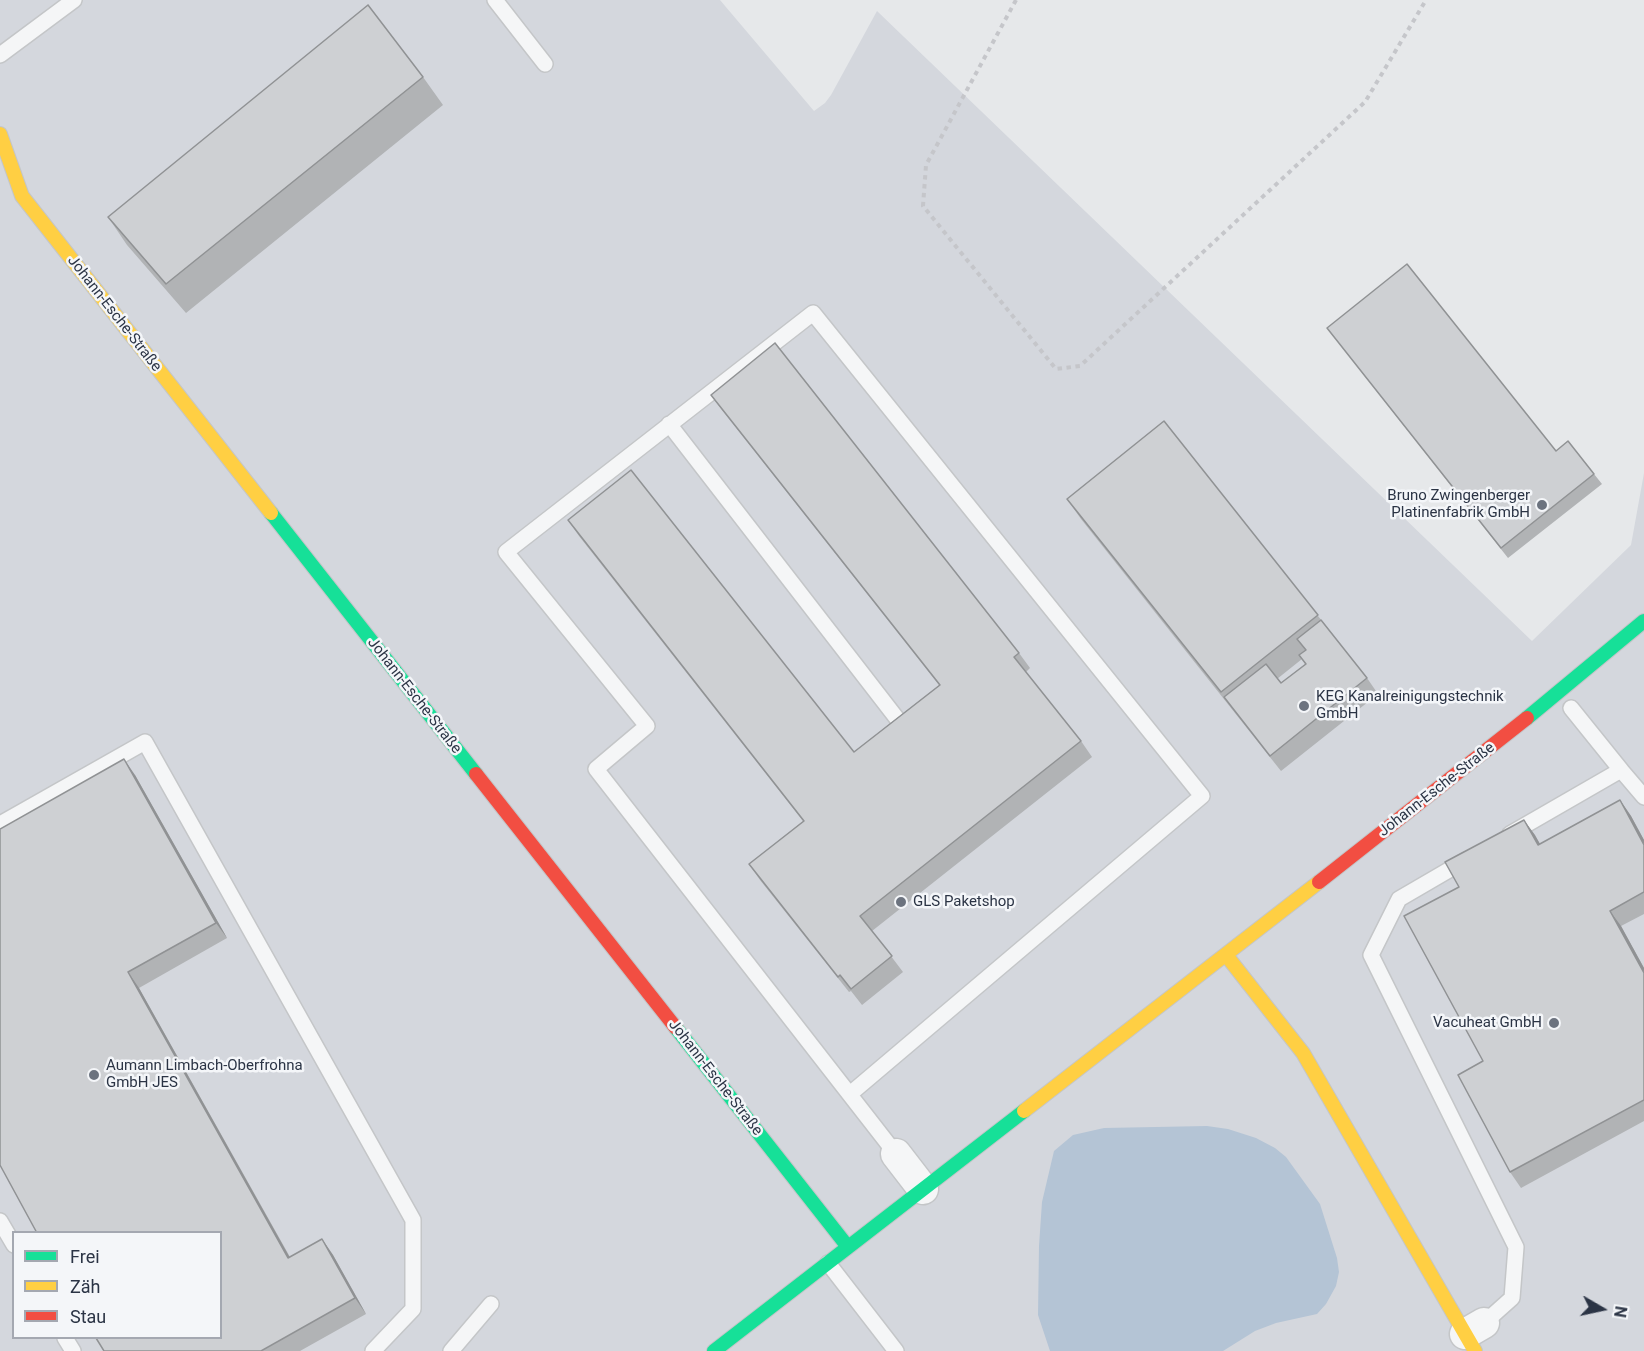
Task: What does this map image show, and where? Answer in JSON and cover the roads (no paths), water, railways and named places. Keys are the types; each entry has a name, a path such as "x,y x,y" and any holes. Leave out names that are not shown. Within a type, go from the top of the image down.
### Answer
{"street":[{"name":"Johann-Esche-Straße","path":"0,134 22,196 848,1247"},
{"name":"Johann-Esche-Straße","path":"714,1351 1226,955 1564,700 1644,621"},
{"path":"1226,955 1303,1053 1475,1336"},
{"path":"896,1154 923,1189"}],"lane":[{"path":"0,55 74,0"},
{"path":"495,0 545,64"},
{"path":"850,1094 1202,796 813,313 507,552 647,726 596,769 896,1154"},
{"path":"669,424 905,729"},
{"path":"1564,700 1644,797"},
{"path":"0,824 145,742 413,1220 412,1309 373,1351"},
{"path":"1500,840 1621,770"},
{"path":"1475,1336 1512,1298 1516,1247 1371,955 1399,899 1480,852"},
{"path":"0,1221 12,1242"},
{"path":"828,1263 896,1351"},
{"path":"451,1351 491,1304"}],"water":[{"path":"1207,1126 1228,1129 1256,1138 1275,1148 1286,1157 1320,1204 1337,1258 1339,1272 1336,1286 1326,1304 1317,1314 1276,1323 1255,1331 1223,1351 1050,1351 1038,1315 1039,1246 1042,1202 1054,1151 1073,1135 1104,1128"}],"place":[{"name":"Bruno Zwingenberger Platinenfabrik GmbH","path":"1542,505"},
{"name":"KEG Kanalreinigungstechnik GmbH","path":"1304,706"},
{"name":"GLS Paketshop","path":"901,902"},
{"name":"Vacuheat GmbH","path":"1554,1023"},
{"name":"Aumann Limbach-Oberfrohna GmbH JES","path":"94,1075"}]}
